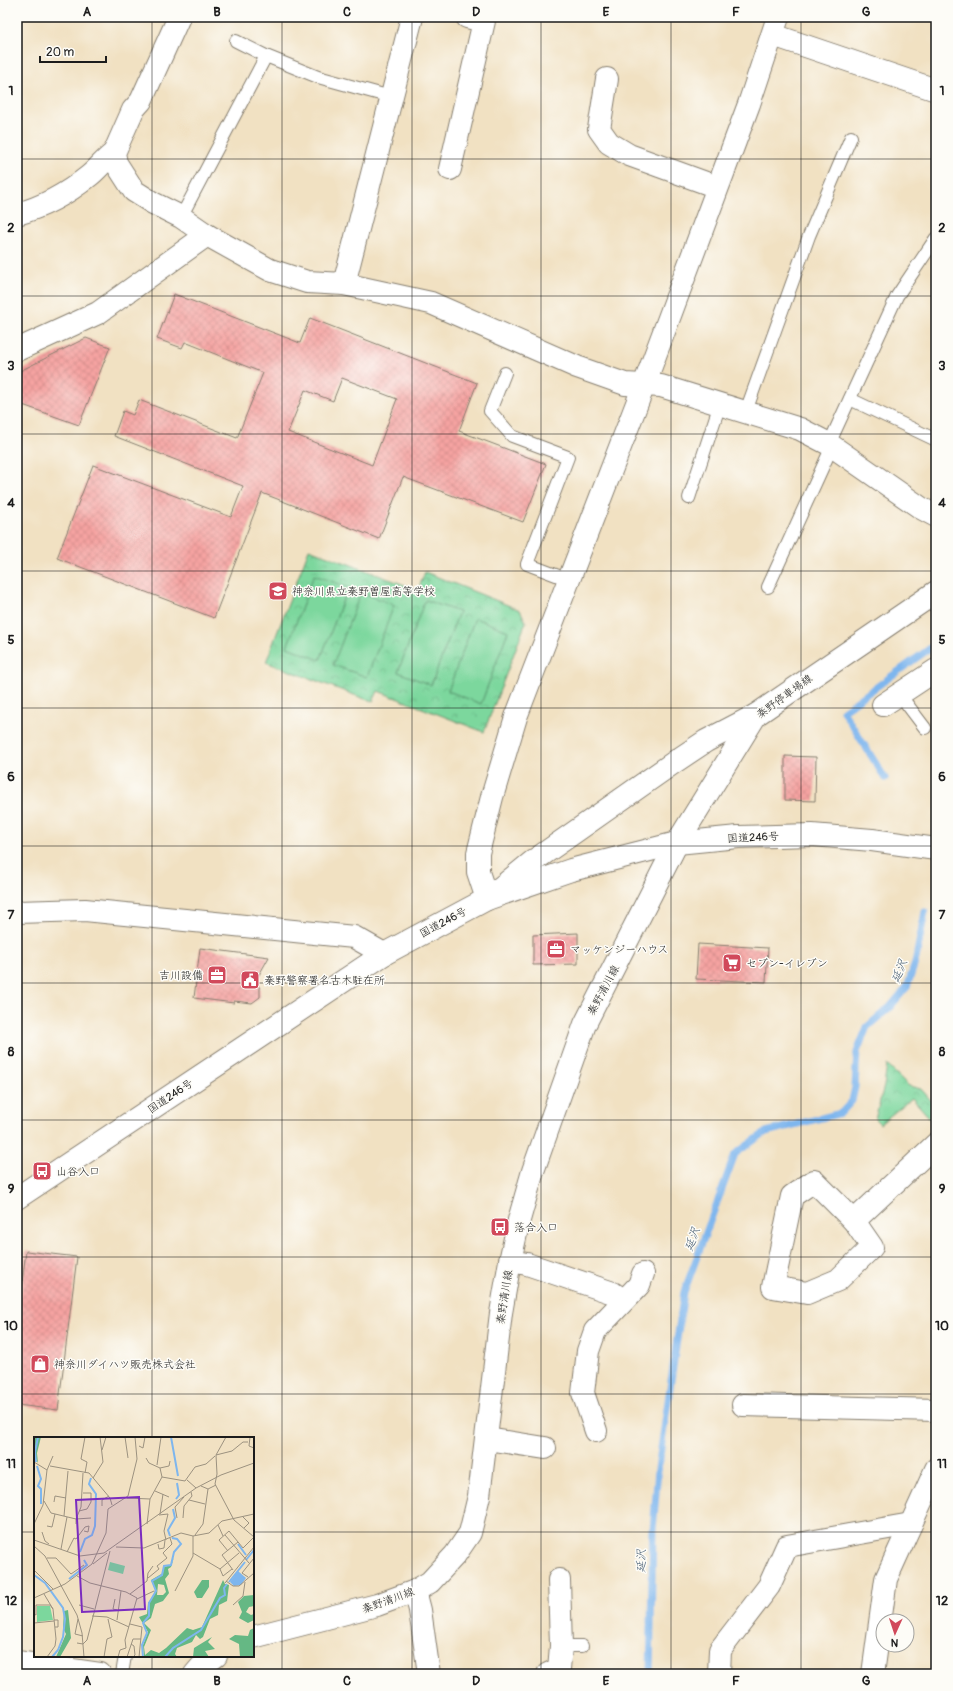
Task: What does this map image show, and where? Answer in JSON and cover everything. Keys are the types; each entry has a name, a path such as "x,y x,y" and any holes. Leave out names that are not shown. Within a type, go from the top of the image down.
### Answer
{"main road":[{"path":"17,214 34,210 67,191 90,176 104,160 114,153 133,110 141,101 179,17"},
{"path":"344,284 412,17"},
{"path":"450,169 484,21 467,17"},
{"path":"756,715 706,741 676,761 532,862 487,899 478,872 478,853 492,796 516,717 644,385 749,104 776,26 936,90"},
{"path":"607,79 599,129 609,143 629,155 717,187"},
{"path":"114,153 116,163 134,191 152,203 181,217 207,235 270,270 307,282 344,284 431,303 577,367 625,384 661,386 746,411 800,429 829,444 921,508 936,516"},
{"path":"17,350 98,313 207,235"},
{"name":"秦野停車場線","path":"677,843 756,715 936,592"},
{"path":"892,700 936,670"},
{"name":"国道246号","path":"17,1198 384,954 487,899 571,870 677,843 738,837 812,835 872,840 936,849"},
{"name":"秦野清川線","path":"254,1637 377,1605 415,1591 430,1582 455,1555 470,1533 479,1496 501,1313 510,1261 519,1220 533,1171 585,1024 677,843"},
{"path":"17,912 85,910 354,937 384,954"},
{"path":"854,1221 936,1144"},
{"path":"814,1181 854,1221 872,1247 838,1280 807,1293 773,1287 792,1196 814,1181"},
{"path":"510,1261 526,1264 613,1292 624,1300"},
{"path":"596,1431 583,1393 586,1361 595,1331 639,1285 643,1274"},
{"path":"743,1405 936,1410"},
{"path":"487,1439 545,1448"},
{"path":"873,1674 886,1579 936,1469"},
{"path":"719,1674 720,1650 769,1586 787,1546 911,1524"},
{"path":"548,1674 559,1669 572,1646 559,1580"},
{"path":"415,1591 420,1610 429,1674"},
{"path":"195,1674 201,1667 215,1657"},
{"path":"17,1662 100,1674"}],"lane":[{"path":"236,41 266,56 318,78 391,97"},
{"path":"181,217 266,56"},
{"path":"746,411 809,236 851,137"},
{"path":"768,587 829,453 829,444 897,296 936,238"},
{"path":"505,373 490,411 512,436 568,457 527,564 569,580"},
{"path":"850,399 936,440"},
{"path":"689,498 720,404"},
{"path":"892,700 925,728"},
{"path":"122,1674 125,1657"}],"green space":[{"path":"309,549 418,590 425,572 520,610 526,622 484,732 378,691 373,702 266,662"},
{"path":"314,575 348,587 320,660 287,647"},
{"path":"361,592 394,605 367,677 333,665"},
{"path":"425,600 459,612 431,685 398,672"},
{"path":"475,618 508,631 481,704 448,691"},
{"path":"887,1065 909,1086 921,1089 936,1106 936,1125 912,1098 880,1124 875,1119 884,1086"}],"building":[{"path":"174,294 300,343 310,318 477,383 459,431 546,464 523,522 403,477 379,539 262,493 214,618 57,558 93,465 231,517 243,486 114,436 123,411 133,415 139,400 237,438 263,373 185,342 182,348 157,339","holes":["342,378 397,399 372,465 288,432 305,390 333,401"]},
{"path":"86,338 110,347 79,425 17,403 17,379 20,371"},
{"path":"785,756 816,757 815,801 785,800"},
{"name":"マッケンジーハウス","path":"578,933 578,964 533,965 533,935"},
{"name":"セブン-イレブン","path":"698,944 768,948 766,982 696,979"},
{"name":"吉川設備","path":"200,948 269,957 255,982 260,988 260,997 252,1003 234,1001 234,1003 194,998"},
{"name":"神奈川ダイハツ販売株式会社","path":"26,1251 77,1257 58,1410 17,1405 17,1323"}],"waterway":[{"name":"延沢","path":"885,778 843,711 936,644"},
{"name":"延沢","path":"650,1674 653,1530 658,1469 684,1292 735,1154 766,1132 841,1113 852,1101 855,1087 857,1052 867,1027 890,1007 907,987 915,963 925,912"}],"place":[{"name":"神奈川県立秦野曽屋高等学校","path":"278,591"},
{"name":"マッケンジーハウス","path":"556,949"},
{"name":"セブン-イレブン","path":"732,963"},
{"name":"吉川設備","path":"217,975"},
{"name":"秦野警察署名古木駐在所","path":"250,980"},
{"name":"山谷入口","path":"42,1171"},
{"name":"落合入口","path":"500,1227"},
{"name":"神奈川ダイハツ販売株式会社","path":"40,1364"}]}
